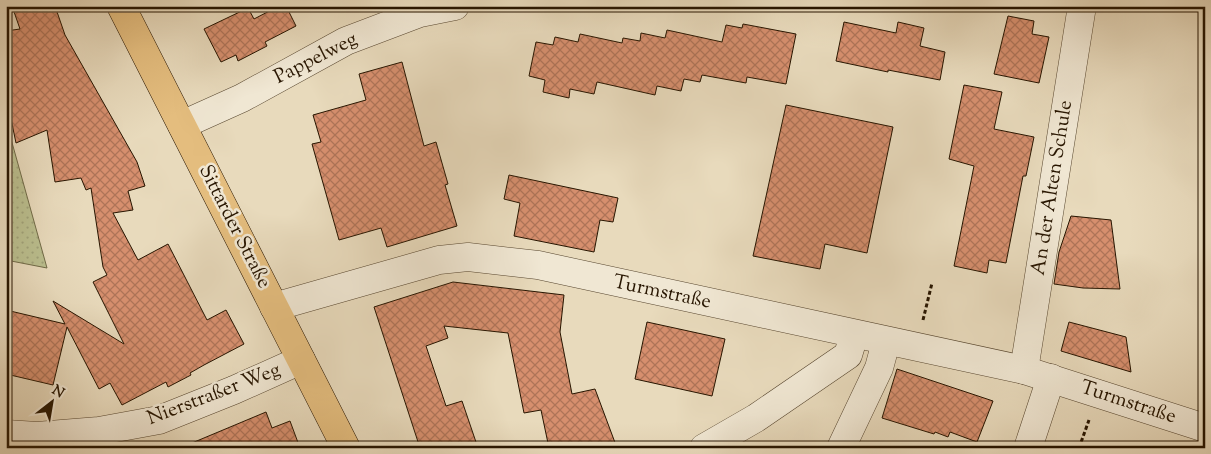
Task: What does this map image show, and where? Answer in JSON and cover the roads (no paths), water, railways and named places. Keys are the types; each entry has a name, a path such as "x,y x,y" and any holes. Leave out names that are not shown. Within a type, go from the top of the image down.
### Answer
{"main road":[{"name":"Sittarder Straße","path":"121,6 346,448"}],"street":[{"name":"Pappelweg","path":"182,125 242,98 346,41 420,13 455,6"},
{"name":"An der Alten Schule","path":"1024,370 1082,6"},
{"name":"Turmstraße","path":"274,308 439,260 468,257 538,266 1024,370 1205,428"},
{"path":"704,448 756,418 848,355 854,335"},
{"path":"841,448 879,368 886,342"},
{"name":"Nierstraßer Weg","path":"6,434 37,436 99,432 159,420 242,387 300,360"},
{"path":"1028,448 1051,378"}]}
